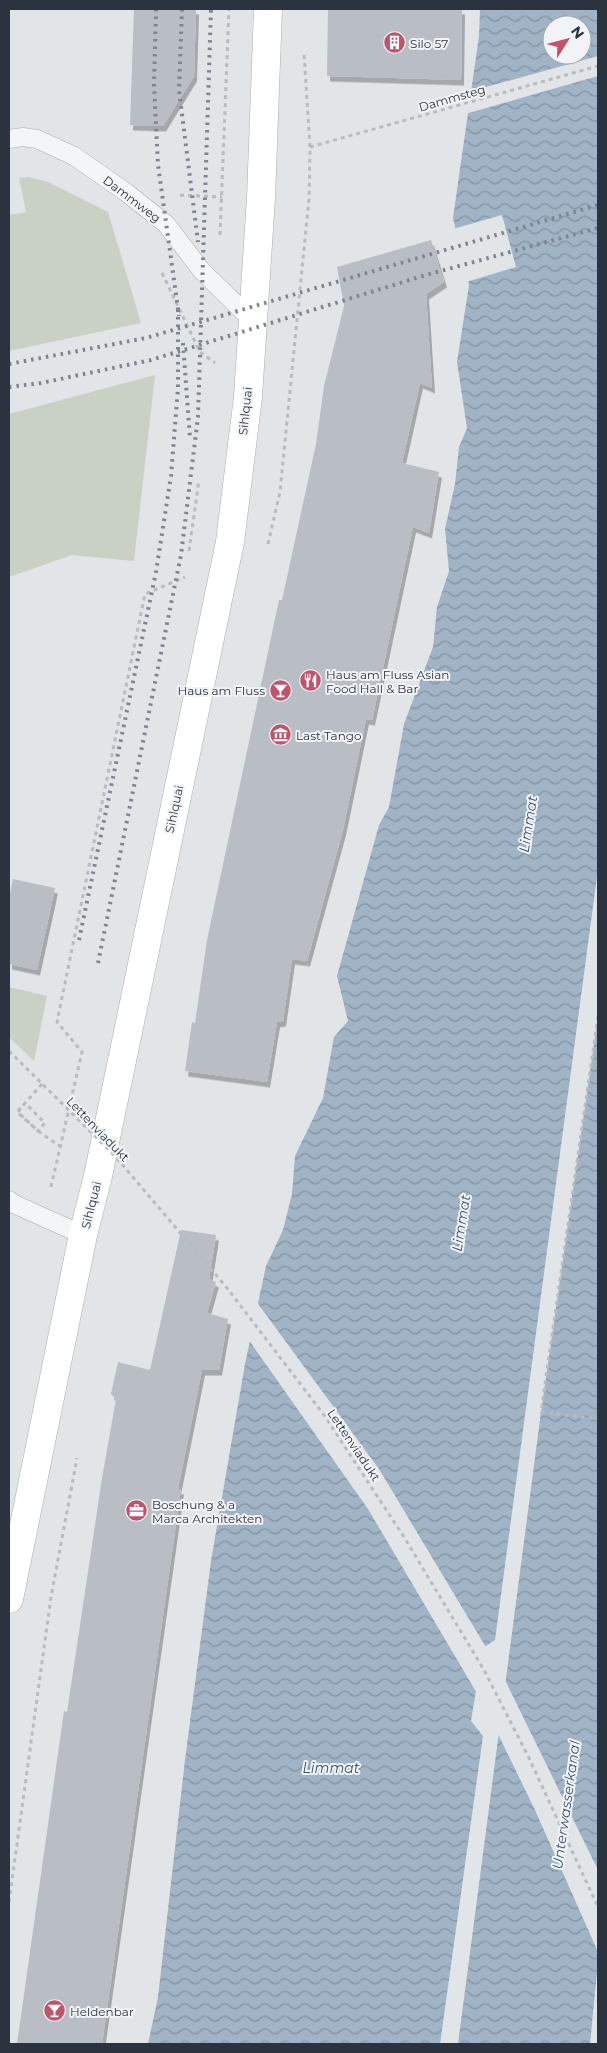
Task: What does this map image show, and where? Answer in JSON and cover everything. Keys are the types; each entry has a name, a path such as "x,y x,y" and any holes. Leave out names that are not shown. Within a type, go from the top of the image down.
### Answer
{"street":[{"name":"Sihlquai","path":"9,1599 83,1236 98,1176 230,542 248,397 261,198 268,9"}],"lane":[{"name":"Dammweg","path":"9,139 23,137 37,139 74,156 119,187 166,224 202,271 252,320"},
{"path":"9,1200 83,1236"}],"path":[{"path":"218,287 229,9"},
{"path":"304,46 310,147 309,199"},
{"name":"Dammsteg","path":"310,147 598,66"},
{"path":"158,264 200,352 216,363"},
{"path":"214,373 216,354"},
{"path":"189,553 200,477"},
{"path":"44,1218 82,1052 57,1022 145,594 185,578 187,570"},
{"path":"598,1016 542,1412 598,1419"},
{"name":"Lettenviadukt","path":"9,1051 114,1156 227,1288 318,1407 404,1537 484,1670 547,1793 598,1907"},
{"path":"42,1084 17,1112 38,1131 61,1147"},
{"path":"25,1104 46,1123 38,1131 18,1112 25,1104"}],"green space":[{"path":"29,177 48,182 108,212 141,323 9,351 9,215 26,212 19,178"},
{"path":"155,375 134,561 72,555 9,577 9,414"},
{"path":"9,987 47,996 34,1061 9,1037"}],"water":[{"name":"Limmat","path":"480,9 598,9 598,869 495,1640 483,1648 471,1721 483,1736 440,2044 148,2044 158,1997 185,1760 211,1561 245,1364 266,1266 283,1230 292,1194 295,1156 323,1098 334,1037 348,1021 337,976 379,825 389,807 404,724 433,647 437,607 449,571 445,529 455,484 459,447 467,428 457,362 469,285 453,218 479,36"},
{"name":"Unterwasserkanal","path":"598,1016 598,1962 590,2044 458,2044 541,1412"}],"pier":[{"path":"598,56 598,76 465,114 468,92 566,65 592,65 592,58"},
{"path":"502,215 516,267 466,282 453,229"},
{"path":"256,1301 379,1469 487,1649 478,1695 368,1509 248,1339"},
{"path":"504,1678 598,1870 598,1952 535,1810 497,1732"}],"building":[{"path":"134,9 196,9 194,76 163,126 130,125"},
{"name":"Silo 57","path":"328,9 462,9 461,80 327,76"},
{"path":"431,240 444,282 426,294 432,388 420,383 402,463 439,472 429,533 413,527 372,720 366,719 343,830 307,961 292,959 283,1021 277,1022 267,1082 185,1071 192,1022 195,1023 207,940 279,600 282,600 316,444 324,386 344,306 337,267"},
{"path":"13,879 55,888 37,970 9,964 9,898"},
{"path":"181,1230 216,1235 209,1279 216,1282 207,1313 228,1319 219,1370 202,1370 178,1489 181,1489 102,2044 17,2044 64,1711 67,1712 102,1478 116,1399 111,1394 118,1362 150,1370"}],"railway":[{"path":"156,9 154,84 158,165 179,316"},
{"path":"182,9 179,90 198,242"},
{"path":"98,963 181,555 198,417 211,9"},
{"path":"9,364 146,338 598,205"},
{"path":"9,387 41,383 151,360 426,275 598,228"},
{"path":"79,940 156,572 171,476 178,388 178,309"},
{"path":"183,343 190,438"}],"place":[{"name":"Silo 57","path":"394,43"},
{"name":"Haus am Fluss Asian Food Hall & Bar","path":"310,681"},
{"name":"Haus am Fluss","path":"281,690"},
{"name":"Last Tango","path":"280,735"},
{"name":"Boschung & a Marca Architekten","path":"136,1511"},
{"name":"Heldenbar","path":"54,2011"}]}
